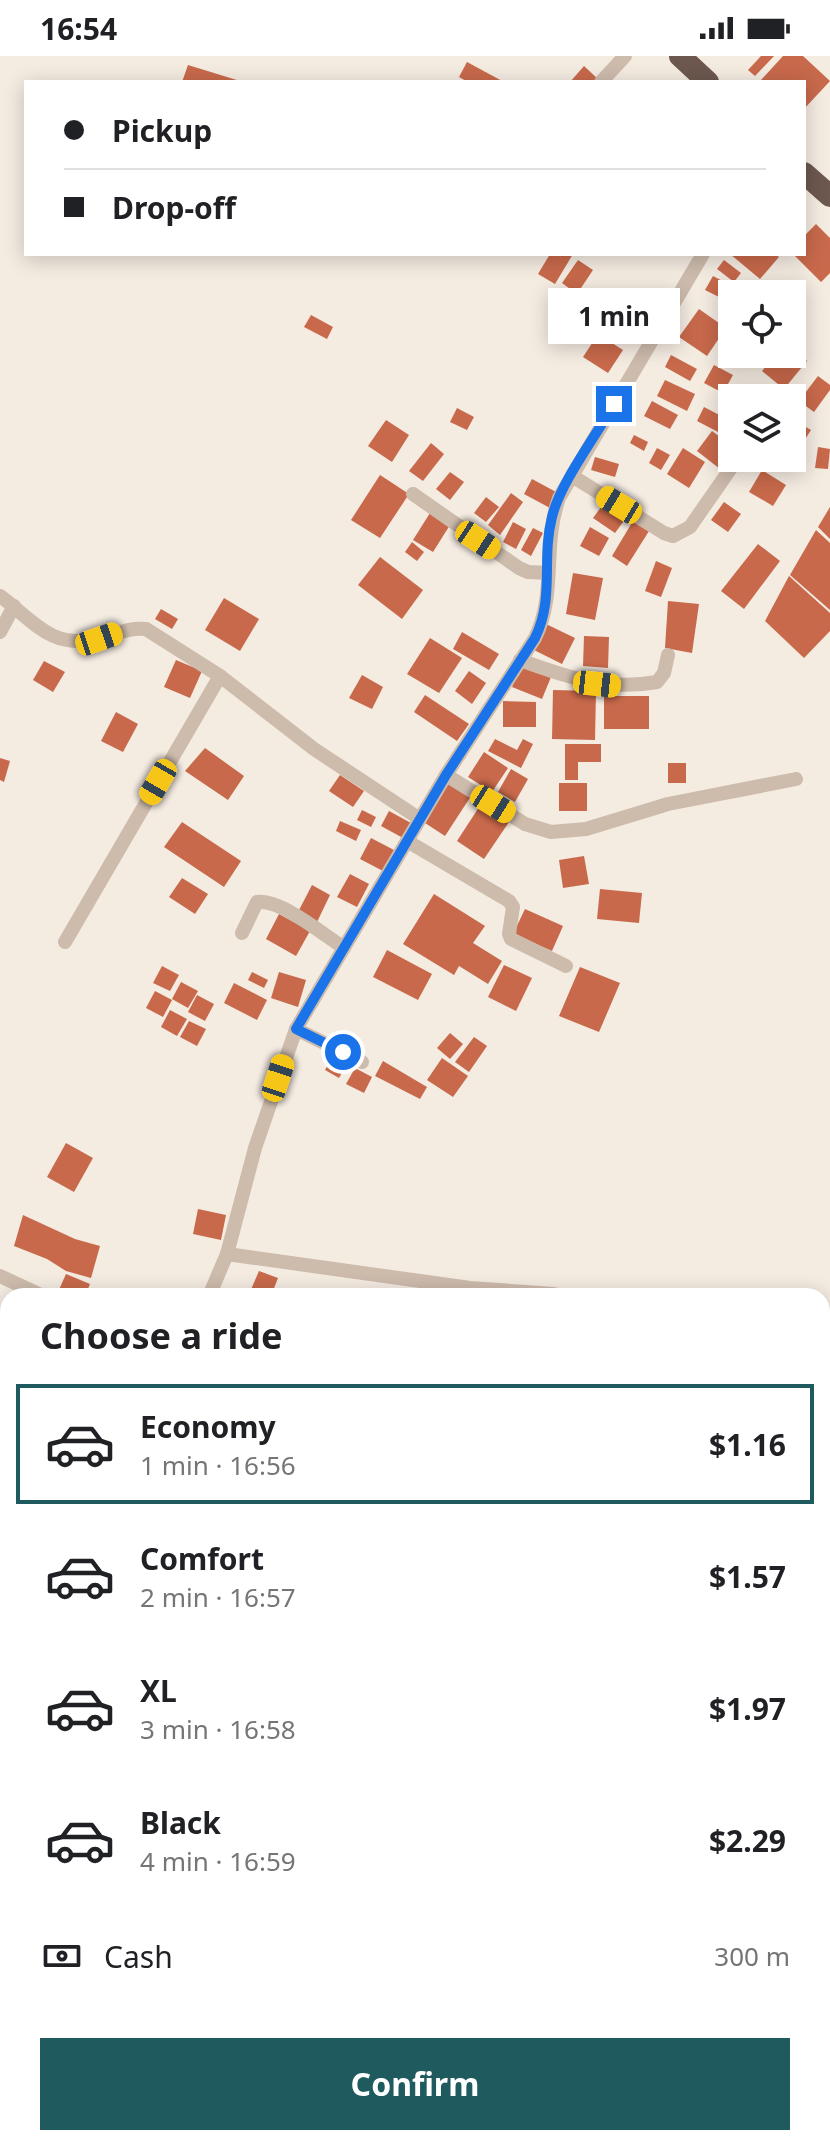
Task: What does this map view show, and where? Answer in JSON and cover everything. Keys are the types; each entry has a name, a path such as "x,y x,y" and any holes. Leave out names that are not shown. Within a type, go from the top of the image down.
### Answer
{"highway":[{"path":"680,56 706,80"},
{"path":"806,175 830,196"}],"street":[{"path":"603,80 625,56"},
{"path":"212,1288 227,1254 255,1148 296,1029 446,775 545,618 551,518 559,498 702,256"},
{"path":"572,476 673,536 683,534 690,527 728,472"},
{"path":"413,494 519,568 528,572 548,573"},
{"path":"0,596 53,638 69,642 99,639 133,627 146,629 220,676 314,749 420,819"},
{"path":"0,632 14,606"},
{"path":"520,660 568,677 623,687 657,682 664,673 668,655"},
{"path":"65,942 220,676"},
{"path":"446,775 525,824 551,832 586,829 668,804 796,779"},
{"path":"407,841 509,901 513,907 511,939 566,966"},
{"path":"242,933 257,902 264,901 287,911 344,948"},
{"path":"296,1029 362,1062"},
{"path":"227,1254 470,1288"},
{"path":"0,1276 26,1288"}],"building":[{"path":"761,56 774,56 755,76 748,70"},
{"path":"783,56 803,56 830,81 806,107 806,80 761,80"},
{"path":"467,62 500,80 464,80 459,77"},
{"path":"188,65 237,80 183,80"},
{"path":"584,66 599,80 572,80"},
{"path":"816,224 830,238 830,273 821,282 795,256 806,256 806,234"},
{"path":"549,256 572,256 555,284 538,274"},
{"path":"732,256 779,257 760,279"},
{"path":"578,260 593,270 577,294 562,283"},
{"path":"724,260 741,273 736,280 731,280 717,269"},
{"path":"713,276 721,280 718,280 718,296 705,290"},
{"path":"564,290 579,300 565,320 549,310"},
{"path":"585,298 609,310 602,322 579,310"},
{"path":"632,300 649,308 641,323 625,315"},
{"path":"699,309 718,322 718,340 707,356 679,337"},
{"path":"311,315 333,327 327,339 304,327"},
{"path":"598,334 623,350 608,373 583,357"},
{"path":"671,355 697,369 690,381 665,367"},
{"path":"714,365 733,375 728,384 718,384 718,390 704,383"},
{"path":"764,368 801,368 788,384 778,384 762,371"},
{"path":"818,376 830,385 830,390 814,412 806,406 806,392"},
{"path":"665,380 695,394 687,411 657,396"},
{"path":"652,401 678,415 670,429 644,416"},
{"path":"704,407 718,414 718,432 697,421"},
{"path":"457,408 474,417 467,430 450,422"},
{"path":"386,420 409,435 392,462 368,446"},
{"path":"712,431 718,436 718,467 697,451"},
{"path":"634,435 648,442 644,451 630,443"},
{"path":"431,443 444,454 423,481 409,471"},
{"path":"818,447 830,449 828,469 815,468"},
{"path":"657,448 670,455 661,470 649,463"},
{"path":"683,448 705,462 689,488 667,474"},
{"path":"595,457 619,464 615,477 591,470"},
{"path":"450,472 464,482 450,500 436,489"},
{"path":"761,472 786,485 773,506 749,492"},
{"path":"380,475 409,494 380,538 351,520"},
{"path":"532,479 558,493 550,508 524,494"},
{"path":"511,493 523,502 500,535 488,525"},
{"path":"486,497 499,507 486,522 474,513"},
{"path":"724,502 741,514 728,532 711,520"},
{"path":"604,503 626,518 615,533 593,518"},
{"path":"830,507 830,539 818,527"},
{"path":"430,513 450,525 433,552 413,540"},
{"path":"633,521 649,531 627,566 612,556"},
{"path":"513,522 526,529 516,549 503,542"},
{"path":"590,527 609,538 599,556 580,546"},
{"path":"533,528 543,533 531,556 521,550"},
{"path":"816,530 830,543 830,610 790,575"},
{"path":"412,542 424,552 417,561 405,552"},
{"path":"758,544 780,561 744,609 721,591"},
{"path":"380,557 423,590 402,619 358,585"},
{"path":"656,561 672,568 661,597 645,591"},
{"path":"573,573 603,578 595,620 566,614"},
{"path":"789,576 830,613 830,631 804,658 765,621"},
{"path":"224,598 259,619 240,651 205,630"},
{"path":"668,601 699,604 692,653 665,648"},
{"path":"161,609 178,619 172,629 155,619"},
{"path":"546,624 575,638 562,664 534,650"},
{"path":"462,632 499,654 489,670 453,649"},
{"path":"584,636 609,637 608,668 583,666"},
{"path":"430,638 462,658 439,693 407,674"},
{"path":"176,660 202,671 190,698 164,687"},
{"path":"44,661 65,672 53,692 33,680"},
{"path":"521,665 551,677 542,699 512,687"},
{"path":"469,671 486,683 472,704 455,691"},
{"path":"362,675 383,687 372,709 349,698"},
{"path":"553,690 596,691 595,740 552,739"},
{"path":"425,695 469,724 457,741 414,712"},
{"path":"604,696 649,696 649,729 604,729"},
{"path":"503,701 536,702 536,727 503,727"},
{"path":"116,712 138,724 123,752 101,741"},
{"path":"495,739 517,750 523,739 533,744 521,768 488,751"},
{"path":"565,744 601,744 601,762 578,762 578,780 565,780"},
{"path":"205,748 244,776 228,800 185,771"},
{"path":"484,752 508,768 492,792 468,777"},
{"path":"0,758 10,761 4,782 0,780"},
{"path":"668,763 686,763 686,783 668,783"},
{"path":"511,769 528,779 515,802 498,792"},
{"path":"340,775 364,791 353,807 329,791"},
{"path":"450,778 473,793 445,836 422,821"},
{"path":"559,783 587,783 587,811 559,811"},
{"path":"481,804 509,822 484,859 457,841"},
{"path":"362,810 376,817 371,827 357,820"},
{"path":"389,811 411,823 403,838 381,826"},
{"path":"340,821 361,830 356,841 336,831"},
{"path":"182,822 241,861 224,887 164,847"},
{"path":"371,838 394,850 383,871 360,859"},
{"path":"584,856 589,884 563,888 559,860"},
{"path":"350,874 369,884 357,907 337,897"},
{"path":"182,878 208,894 195,914 169,897"},
{"path":"312,885 330,895 317,922 298,912"},
{"path":"600,889 642,893 639,923 597,919"},
{"path":"434,894 485,926 473,943 502,961 488,984 459,966 454,975 403,944"},
{"path":"525,909 563,926 552,951 513,934"},
{"path":"279,914 310,931 296,956 266,939"},
{"path":"387,950 432,974 418,1000 373,977"},
{"path":"504,965 532,978 516,1011 488,997"},
{"path":"162,966 179,975 170,991 153,983"},
{"path":"580,967 620,983 599,1032 559,1016"},
{"path":"252,972 268,980 264,988 248,980"},
{"path":"279,972 306,980 298,1007 271,998"},
{"path":"181,982 198,991 188,1008 172,999"},
{"path":"234,983 267,1000 257,1020 224,1003"},
{"path":"155,991 172,1000 163,1017 146,1008"},
{"path":"197,995 214,1004 205,1021 188,1012"},
{"path":"170,1010 187,1019 177,1036 161,1027"},
{"path":"189,1021 206,1029 197,1046 180,1037"},
{"path":"450,1033 463,1044 450,1059 437,1048"},
{"path":"474,1037 487,1046 469,1072 455,1062"},
{"path":"333,1055 348,1062 339,1078 325,1070"},
{"path":"442,1058 468,1076 453,1097 427,1080"},
{"path":"383,1061 427,1087 420,1099 375,1076"},
{"path":"355,1068 372,1077 364,1093 346,1084"},
{"path":"66,1143 93,1158 74,1192 47,1177"},
{"path":"198,1209 226,1215 221,1240 193,1234"},
{"path":"23,1215 75,1239 100,1246 91,1278 66,1271 47,1259 14,1246"},
{"path":"259,1271 278,1278 274,1288 252,1288"},
{"path":"66,1274 90,1284 88,1288 60,1288"}],"route":[{"path":"343,1052 296,1029 446,775 535,638 545,618 548,601 547,548 551,518 559,498 614,404"}]}
